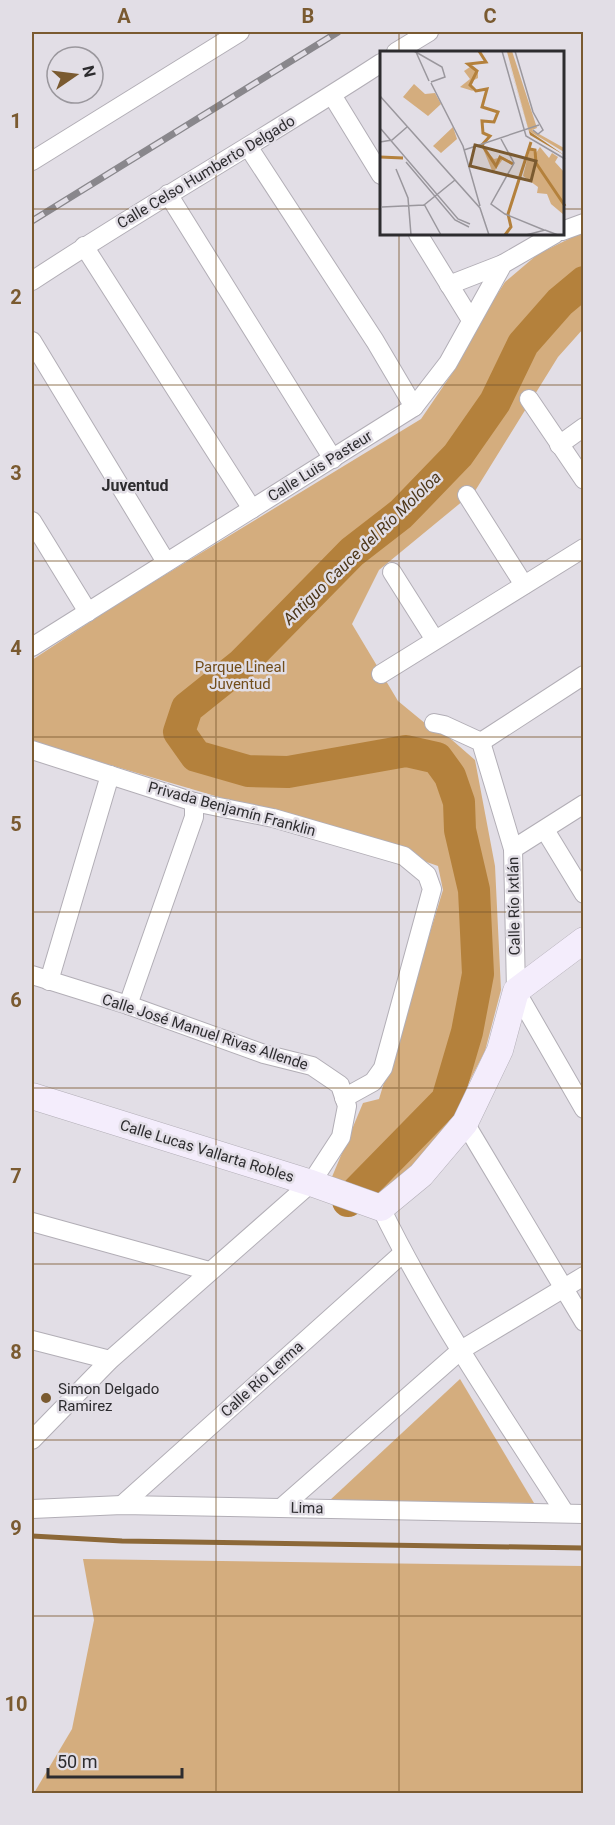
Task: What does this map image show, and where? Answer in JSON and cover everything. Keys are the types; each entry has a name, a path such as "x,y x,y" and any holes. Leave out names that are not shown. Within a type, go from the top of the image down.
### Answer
{"street":[{"path":"32,161 240,32"},
{"path":"400,51 417,47 429,32"},
{"name":"Calle Celso Humberto Delgado","path":"32,280 168,194 249,148 380,64"},
{"path":"332,95 380,173"},
{"path":"249,148 375,341 414,407"},
{"path":"168,194 333,459"},
{"name":"Calle Luis Pasteur","path":"564,230 584,223"},
{"path":"419,236 471,320"},
{"name":"Calle Luis Pasteur","path":"32,647 414,407 448,363 503,264 549,236"},
{"path":"84,246 252,509"},
{"path":"449,285 503,264"},
{"path":"32,341 166,562"},
{"path":"529,399 584,480"},
{"path":"559,445 584,427"},
{"path":"467,495 524,585"},
{"path":"32,521 88,612"},
{"path":"381,674 584,548"},
{"path":"392,572 435,640"},
{"path":"434,723 444,725 482,742 584,675"},
{"name":"Calle Río Ixtlán","path":"482,742 513,849 516,991 584,1109"},
{"name":"Privada Benjamín Franklin","path":"32,750 194,802 273,818 404,856 428,875 432,889 383,1068 373,1082 344,1098"},
{"path":"40,978 110,775"},
{"path":"128,1005 194,817 194,802"},
{"path":"513,849 584,804"},
{"path":"545,830 584,894"},
{"path":"565,1514 461,1350 403,1253 381,1208 422,1175 465,1123 500,1050 516,991 584,940"},
{"name":"Calle José Manuel Rivas Allende","path":"40,978 128,1005 264,1054 312,1066 340,1085 344,1098"},
{"name":"Calle Lucas Vallarta Robles","path":"32,1096 311,1182 381,1208"},
{"path":"32,1440 110,1360 311,1182 341,1137 347,1106 344,1098"},
{"path":"465,1123 584,1322"},
{"path":"32,1222 209,1271"},
{"name":"Calle Río Lerma","path":"122,1505 403,1253"},
{"path":"281,1508 461,1350 584,1276"},
{"path":"32,1341 110,1360"},
{"name":"Lima","path":"32,1509 122,1505 584,1514"}],"green space":[{"name":"Parque Lineal Juventud","path":"583,232 583,329 558,357 475,491 379,570 352,624 398,701 432,729 444,733 475,760 495,866 501,990 485,1051 447,1125 383,1205 329,1184 363,1103 379,1099 443,890 438,866 361,839 32,742 32,660 122,601 421,419 453,372 475,329 505,282 538,254"},
{"path":"460,1379 534,1503 329,1501"},
{"path":"83,1559 583,1566 583,1793 34,1793 72,1729 94,1620"}],"waterway":[{"name":"Antiguo Cauce del Río Mololoa","path":"348,1201 447,1100 467,1032 478,974 474,890 460,830 459,802 450,776 437,758 406,751 288,772 248,771 196,756 179,732 187,708 242,664 352,552 401,514 458,455 495,402 523,344 560,302 584,282"},
{"path":"32,1536 122,1541 584,1548"}],"railway":[{"path":"32,221 338,32"}],"place":[{"name":"Simon Delgado Ramirez","path":"46,1398"}],"district":[{"name":"Juventud","path":"135,485"}]}
